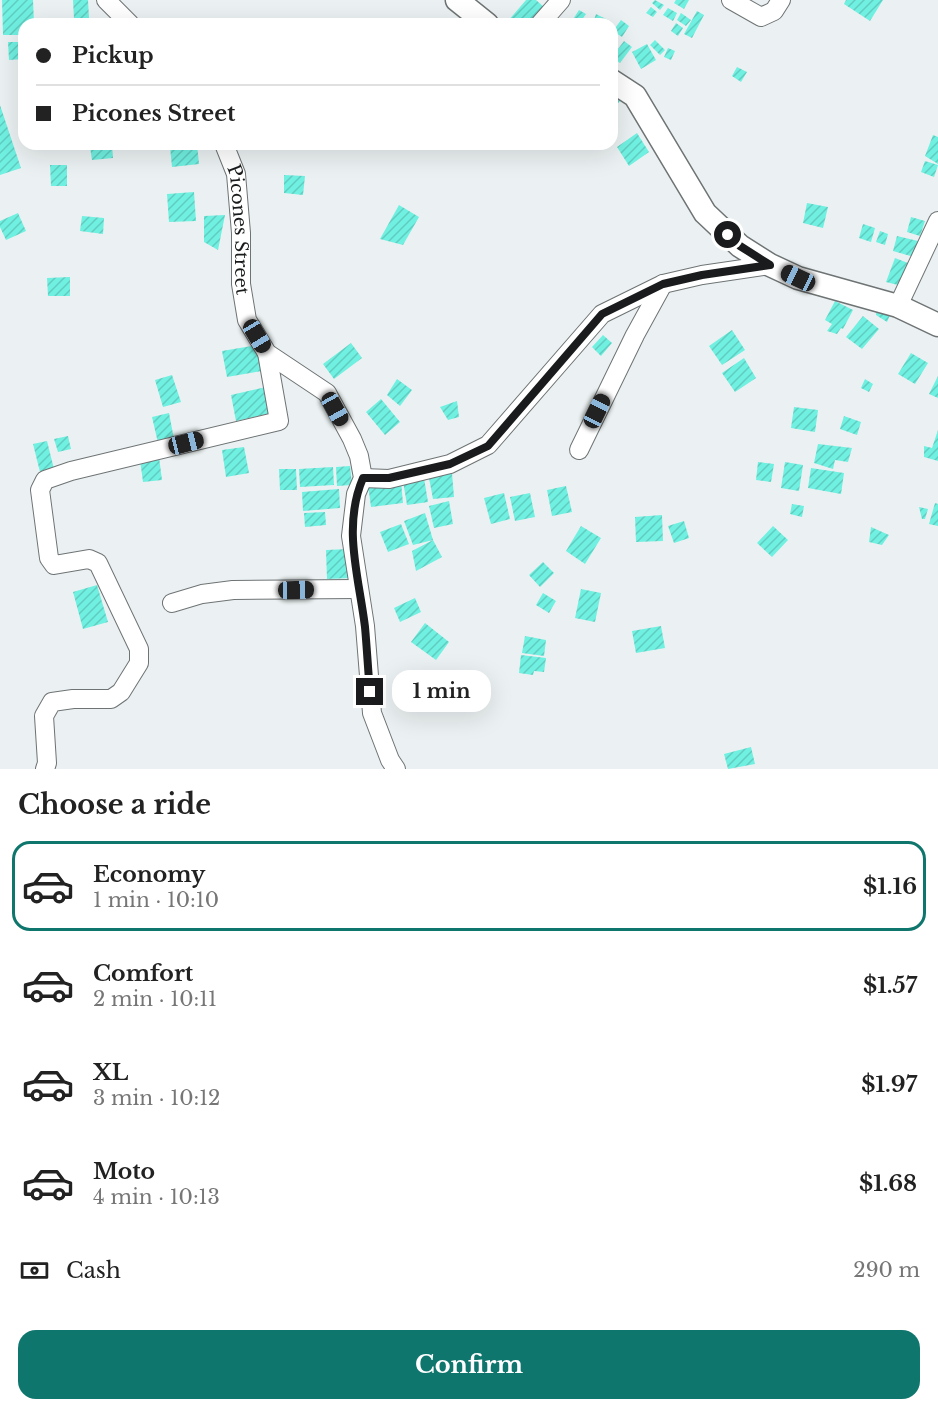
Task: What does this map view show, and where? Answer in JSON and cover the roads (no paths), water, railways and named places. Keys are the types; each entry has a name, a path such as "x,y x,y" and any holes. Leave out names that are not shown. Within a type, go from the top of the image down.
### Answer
{"street":[{"path":"106,0 124,18"},
{"path":"457,0 480,18"},
{"path":"545,18 561,0"},
{"path":"730,0 761,17 774,11 781,0"},
{"path":"618,85 635,96 705,213 740,246 770,265 798,278 898,306 938,325"},
{"name":"Picones Street","path":"227,150 237,174 242,233 241,284 247,320 267,353 327,393 359,456 363,478 356,494 351,536 365,626 372,713 390,760 396,769"},
{"path":"898,306 938,221"},
{"path":"363,478 389,478 450,464 488,446 602,314 663,284 702,275 770,265"},
{"path":"579,450 635,335 663,284"},
{"path":"45,769 44,716 52,702 73,699 111,699 121,692 139,663 140,649 98,563 89,559 54,565 49,558 40,490 45,480 71,471 279,421 267,353"},
{"path":"172,603 201,594 233,590 358,589"}]}
